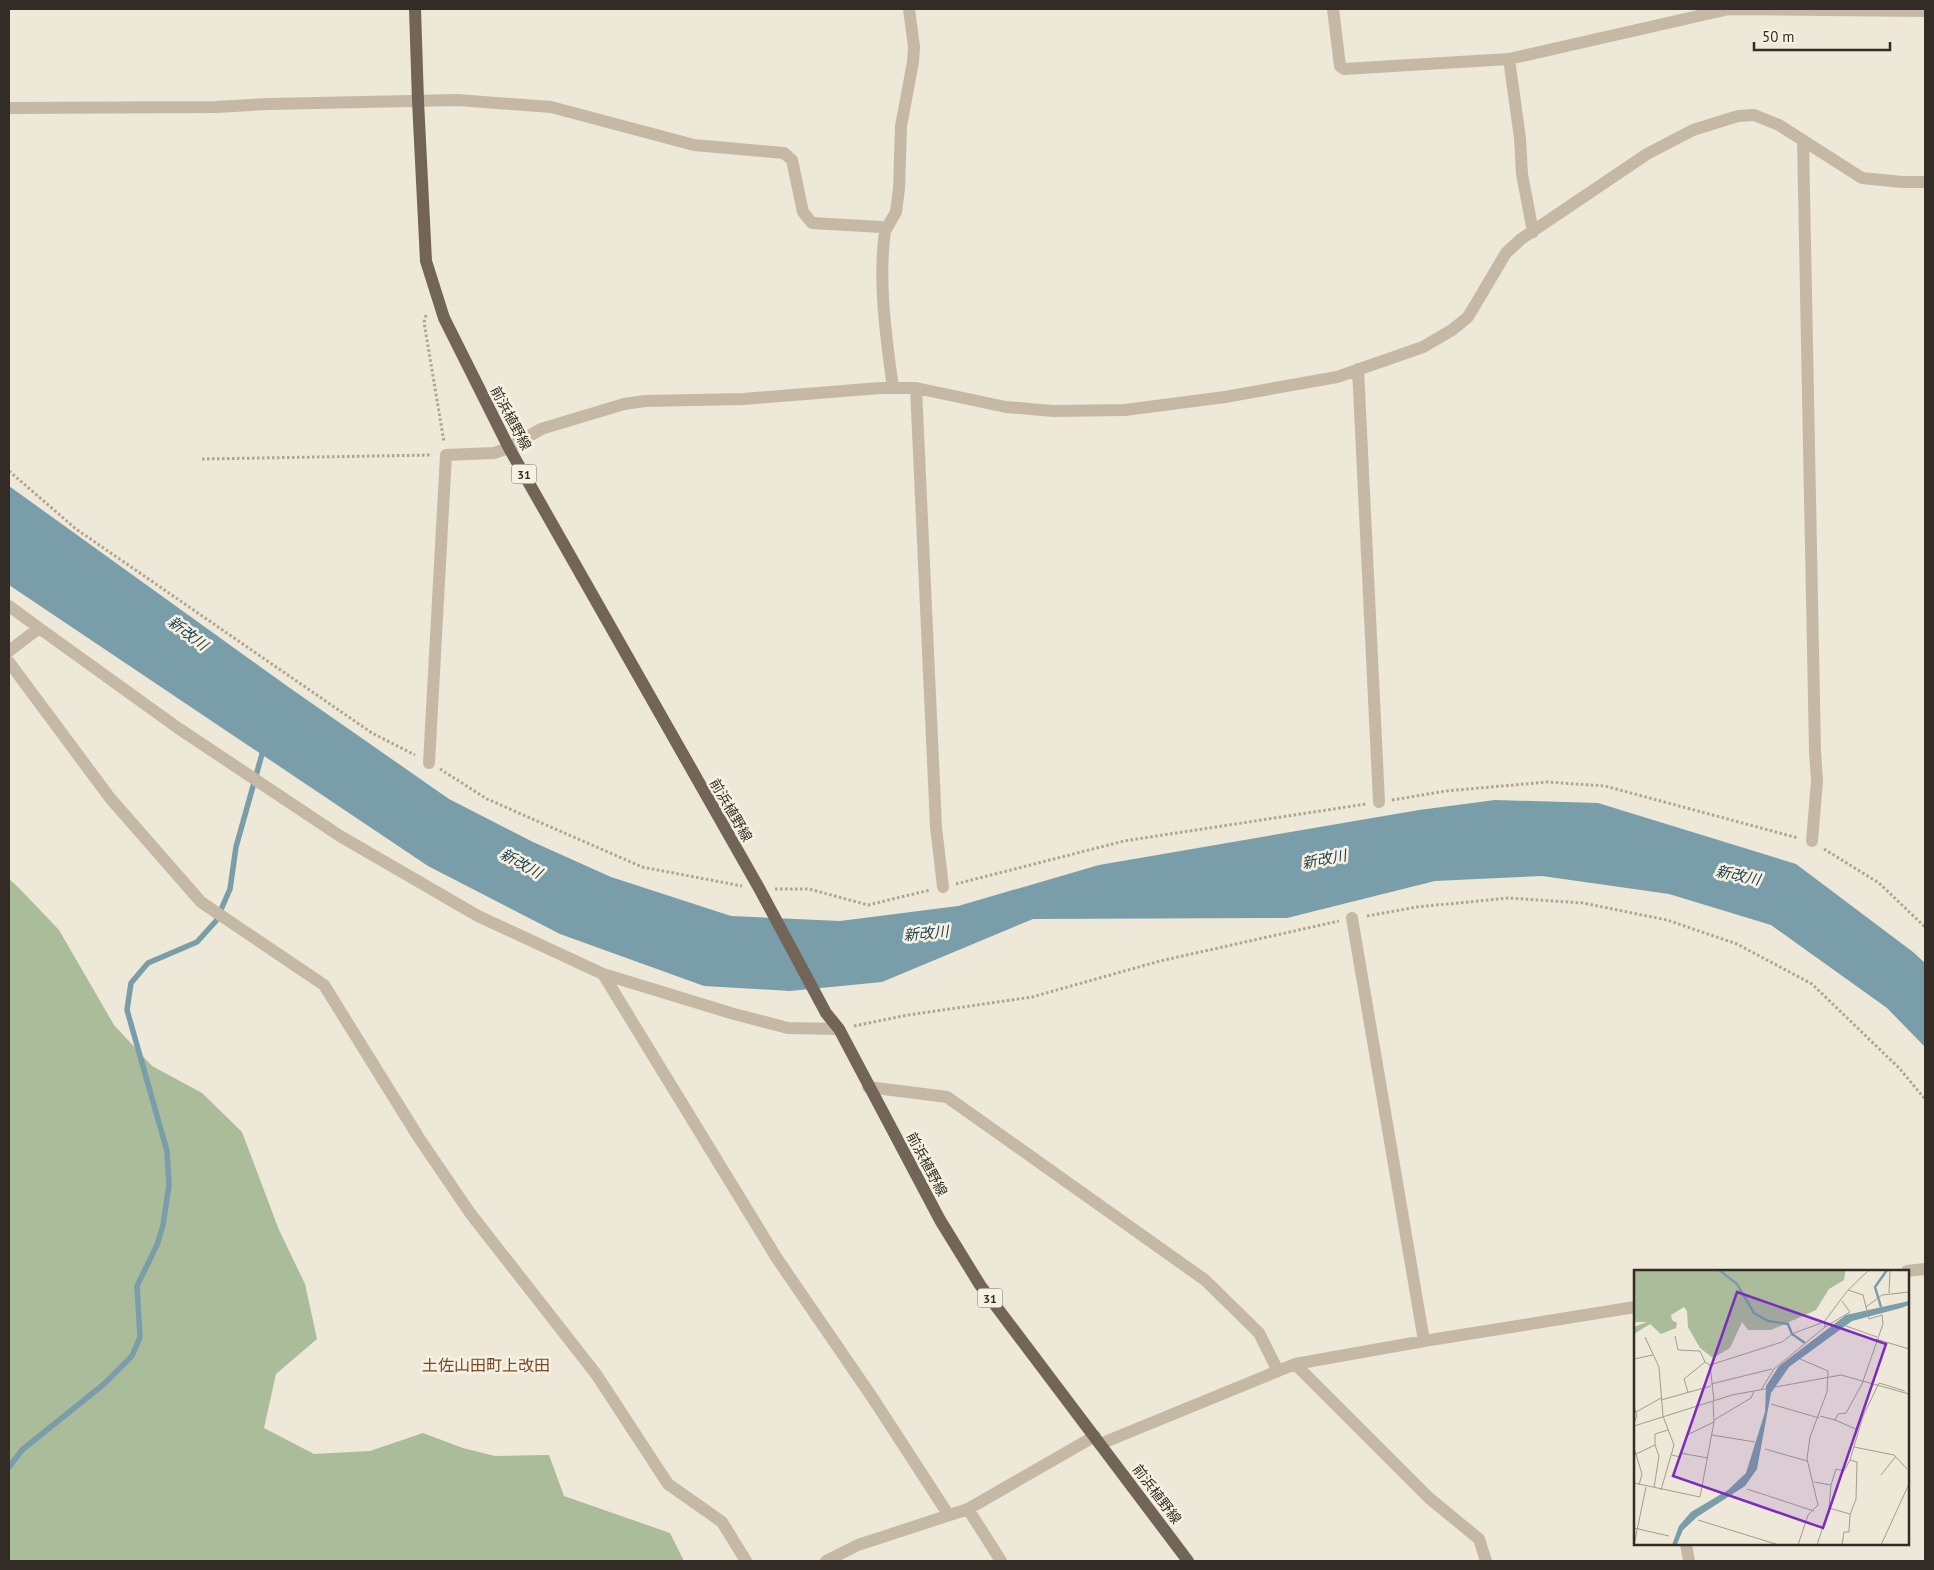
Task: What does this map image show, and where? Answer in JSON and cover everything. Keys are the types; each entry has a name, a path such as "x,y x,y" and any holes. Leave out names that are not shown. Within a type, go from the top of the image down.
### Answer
{"main road":[{"name":"前浜植野線","path":"415,9 426,261 444,318 510,448 764,899 826,1013 839,1029 940,1220 980,1285 1188,1561"}],"street":[{"path":"893,388 888,354 882,255 885,230 896,212 899,189 901,126 914,47 909,9"},
{"path":"1333,9 1340,66 1344,69 1509,59 1729,9 1925,11"},
{"path":"1509,59 1520,138 1522,174 1533,232"},
{"path":"9,108 216,108 269,104 457,100 551,107 694,145 784,153 792,160 803,212 812,223 881,227 885,230"},
{"path":"429,763 446,455 494,453 510,448 541,429 631,403 645,401 743,399 916,388 1006,407 1053,411 1124,410 1234,395 1337,377 1422,347 1452,330 1468,317 1506,253 1521,239 1647,154 1693,130 1738,116 1754,116 1779,125 1862,178 1925,182"},
{"path":"1803,140 1814,742 1818,782 1812,841"},
{"path":"1358,369 1379,802"},
{"path":"916,388 936,827 943,887"},
{"path":"9,606 178,728 340,836 478,916 603,974 734,1014 788,1028 839,1029"},
{"path":"9,651 38,628"},
{"path":"9,662 110,798 201,902 324,985 419,1138 470,1213 596,1374 668,1484 722,1522 746,1561"},
{"path":"1352,918 1424,1341"},
{"path":"603,974 776,1257 872,1397 948,1514"},
{"path":"868,1087 947,1096 1205,1280 1259,1332 1278,1371"},
{"path":"1909,1271 1925,1269"},
{"path":"826,1561 858,1545 968,1508 1097,1440 1295,1364 1634,1307"},
{"path":"1295,1364 1429,1498 1479,1539 1486,1561"},
{"path":"968,1508 1002,1561"},
{"path":"1686,1545 1689,1561"}],"path":[{"path":"202,459 446,455 424,322 427,313"},
{"path":"839,1029 908,1015 1032,997 1160,961 1352,918 1417,907 1508,898 1583,903 1667,920 1738,944 1812,984 1899,1068 1925,1099"}],"green space":[{"path":"9,879 59,930 114,1025 152,1066 202,1093 242,1132 279,1230 305,1284 317,1339 276,1374 264,1428 314,1454 370,1451 423,1433 463,1448 495,1456 549,1455 564,1496 670,1533 684,1561 9,1561"}],"water":[{"name":"新改川","path":"9,486 287,686 449,799 533,842 611,877 731,916 840,921 958,906 1099,865 1419,810 1495,800 1598,803 1796,864 1925,963 1925,1047 1887,1008 1771,925 1669,894 1542,876 1435,881 1287,918 1033,919 882,982 790,991 704,986 560,934 428,866 9,585"}],"waterway":[{"path":"9,1467 22,1450 104,1384 132,1356 140,1337 137,1286 157,1245 163,1225 169,1185 167,1151 127,1010 131,983 148,963 197,942 216,921 230,889 236,847 264,747"}],"district":[{"name":"土佐山田町上改田","path":"486,1365"}]}
